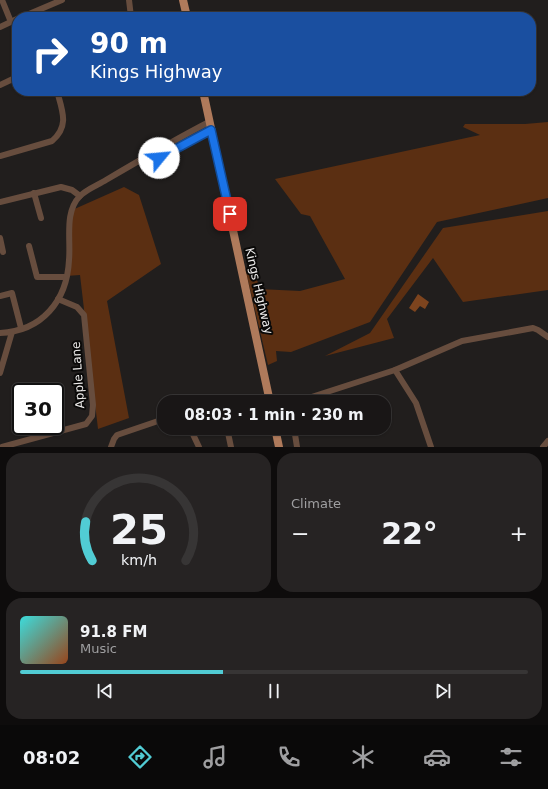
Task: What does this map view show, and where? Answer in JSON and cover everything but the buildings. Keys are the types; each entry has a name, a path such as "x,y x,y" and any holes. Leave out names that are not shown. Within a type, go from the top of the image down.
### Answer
{"main road":[{"path":"183,0 186,12"},
{"name":"Kings Highway","path":"204,96 268,395"},
{"path":"276,435 279,447"}],"street":[{"path":"2,0 12,17"},
{"path":"34,12 62,0"},
{"path":"129,0 130,12"},
{"path":"0,27 12,21"},
{"path":"0,85 12,80"},
{"path":"0,156 52,141 59,135 63,128 63,121 57,96"},
{"path":"0,333 12,332 35,324 46,316 58,299 66,277 69,261 70,215 80,196 209,122"},
{"path":"140,161 159,158 211,130"},
{"path":"0,202 34,192 66,187 80,196"},
{"path":"34,192 41,218"},
{"path":"0,238 3,252"},
{"path":"30,246 37,276 66,277"},
{"path":"0,296 12,293 21,328"},
{"name":"Apple Lane","path":"2,447 86,424 92,416 92,400 84,315 77,307 58,299"},
{"path":"318,395 395,370 462,341 533,328 548,337"},
{"path":"0,373 12,332"},
{"path":"395,370 416,403 431,447"},
{"path":"111,447 117,435 157,421"},
{"path":"193,435 199,447"},
{"path":"228,435 231,447"},
{"path":"295,435 298,447"},
{"path":"543,447 548,441"}],"shaded area":[{"path":"548,122 548,198 437,222 370,322 291,352 276,351 277,361 268,365 246,272 256,273 259,289 300,291 345,279 310,216 301,214 275,179 480,135 463,127 465,124 525,124"},
{"path":"124,187 139,195 161,264 107,301 129,418 98,429 80,275 66,276 70,211"},
{"path":"548,211 548,290 463,302 433,258 387,319 394,338 325,356 370,333 443,228"},
{"path":"418,294 429,302 425,309 420,306 415,312 409,308"}],"route":[{"path":"159,158 211,130 230,214"}]}
